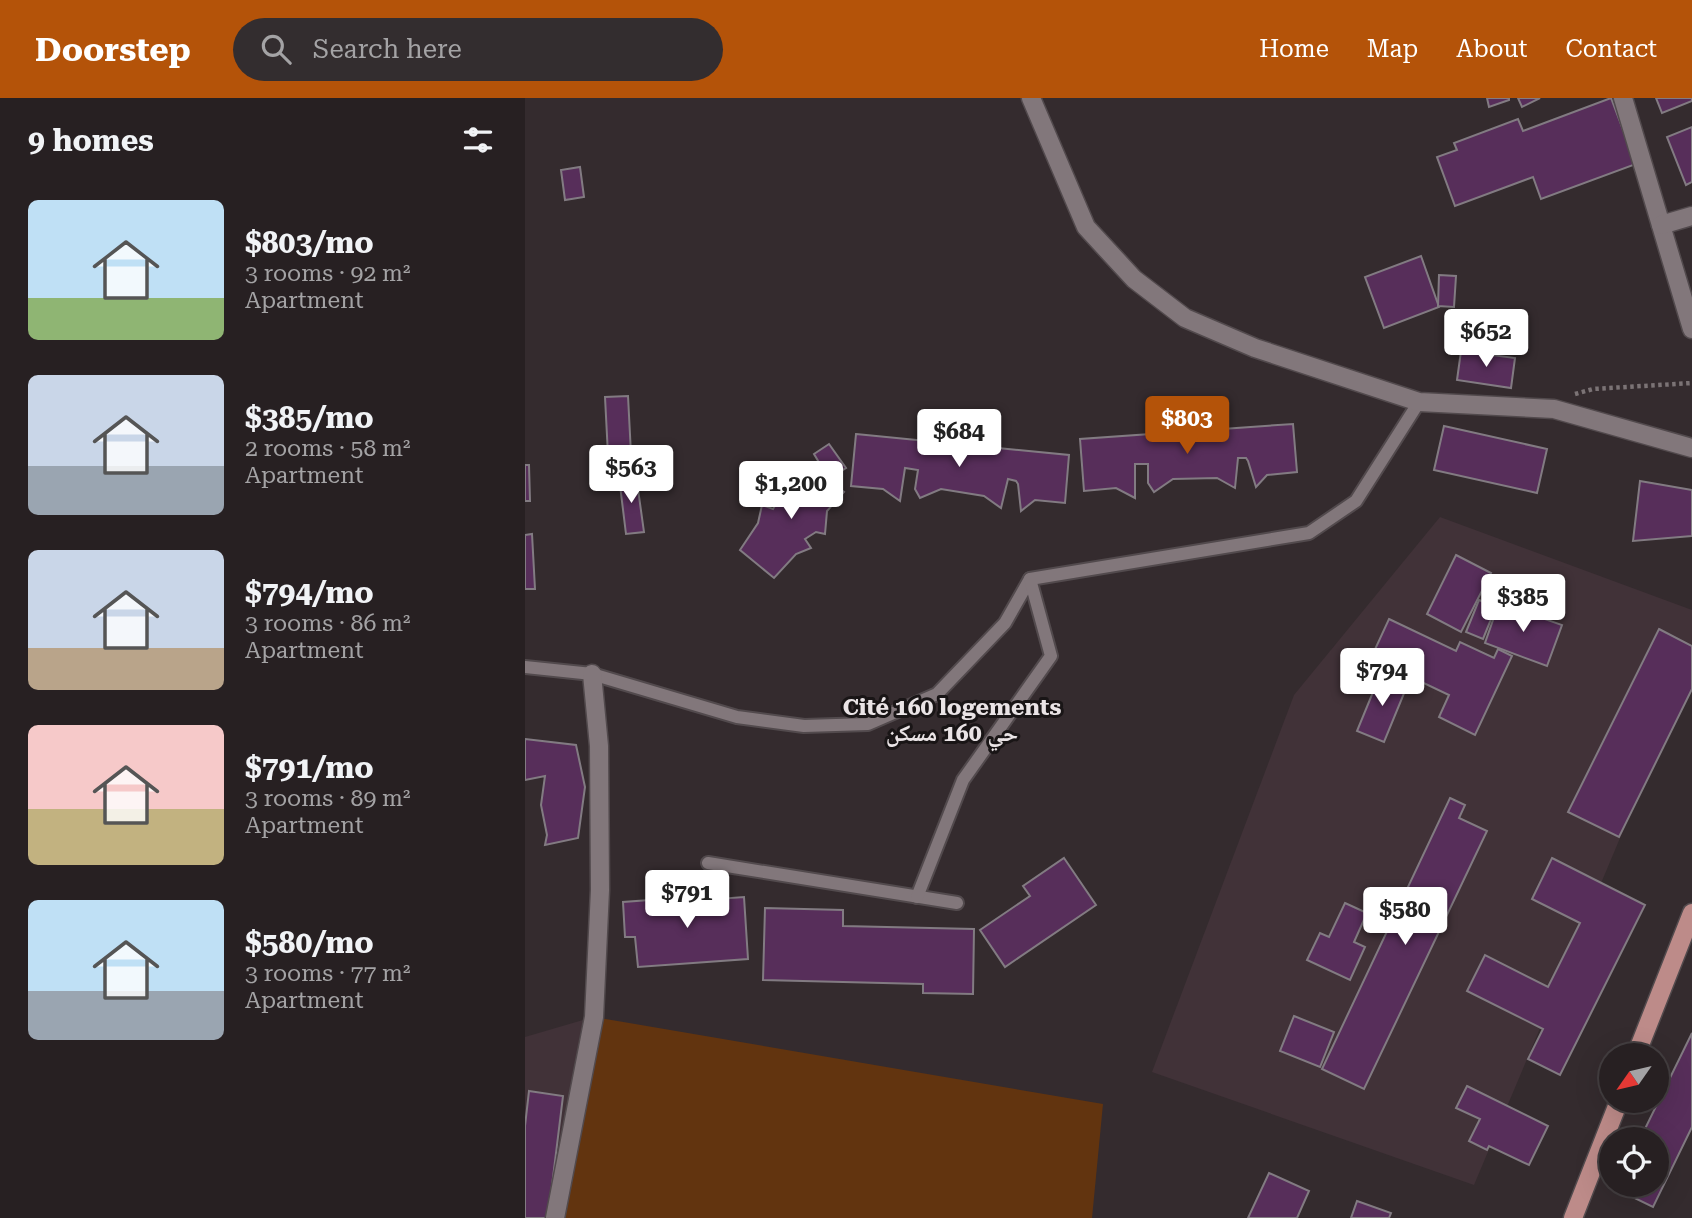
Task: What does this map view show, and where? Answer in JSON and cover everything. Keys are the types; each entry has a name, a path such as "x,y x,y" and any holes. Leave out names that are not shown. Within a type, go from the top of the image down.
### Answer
{"main road":[{"path":"1641,1043 1692,913"},
{"path":"1573,1218 1614,1113"}],"street":[{"path":"1031,98 1086,227 1134,279 1185,318 1255,348 1419,402 1554,409 1692,448"},
{"path":"1623,98 1692,329"},
{"path":"1661,225 1692,216"},
{"path":"555,1218 595,1006 600,890 599,759 592,674"}],"lane":[{"path":"1030,579 1309,533 1356,501 1419,402"},
{"path":"525,667 592,674 737,717 804,726 868,724 937,694 1005,623 1030,579"},
{"path":"917,897 963,780 1051,656 1030,579"},
{"path":"708,863 957,903"}],"path":[{"path":"1554,409 1572,395 1593,389 1692,383"}],"shaded area":[{"path":"1440,517 1692,610 1692,667 1474,1185 1152,1072 1294,695"},
{"path":"594,1017 1103,1104 1092,1218 558,1218"},
{"path":"583,1020 546,1218 525,1218 525,1037"}],"building":[{"path":"1487,98 1509,98 1509,100 1489,107"},
{"path":"1518,98 1540,98 1522,107"},
{"path":"1611,98 1636,164 1541,199 1533,177 1455,206 1437,157 1457,150 1454,143 1518,119 1523,131"},
{"path":"1656,98 1692,98 1692,101 1662,113"},
{"path":"1692,127 1692,182 1686,185 1667,137"},
{"path":"580,167 584,197 565,200 561,170"},
{"path":"1421,256 1439,307 1384,328 1365,277"},
{"path":"1439,275 1456,276 1454,307 1438,306"},
{"path":"1461,351 1515,358 1511,388 1457,380"},
{"path":"628,396 631,454 608,455 605,397"},
{"path":"1293,424 1297,472 1267,475 1256,487 1248,461 1246,458 1238,458 1235,488 1217,478 1173,479 1154,492 1148,483 1148,464 1135,464 1135,498 1116,488 1084,491 1080,439"},
{"path":"1444,426 1547,449 1537,493 1434,470"},
{"path":"856,434 1069,455 1065,503 1035,500 1021,511 1018,484 1008,479 1001,508 984,496 941,489 920,498 915,489 918,470 905,468 900,501 883,489 851,486"},
{"path":"829,444 846,468 829,479 814,454"},
{"path":"525,465 529,465 530,501 525,501"},
{"path":"808,466 844,492 827,511 825,534 816,532 805,539 811,548 796,554 774,578 740,550 758,523 762,505 773,509 779,499 773,482 785,486"},
{"path":"636,475 644,532 626,534 619,477"},
{"path":"1640,481 1692,490 1692,536 1633,541"},
{"path":"532,534 535,589 525,589 525,535"},
{"path":"1456,555 1491,573 1461,632 1427,614"},
{"path":"1479,600 1496,607 1483,639 1466,632"},
{"path":"1499,603 1562,625 1547,666 1485,643"},
{"path":"1389,619 1456,651 1460,642 1494,658 1498,649 1512,656 1475,735 1439,717 1449,695 1371,658"},
{"path":"1659,629 1692,646 1692,689 1619,837 1568,812"},
{"path":"1380,675 1407,686 1384,742 1357,731"},
{"path":"525,739 576,745 585,787 578,838 545,845 547,835 541,805 545,776 525,780"},
{"path":"1450,798 1465,805 1459,818 1487,831 1364,1089 1322,1069"},
{"path":"1064,858 1096,905 1005,967 980,930 1030,896 1023,886"},
{"path":"1552,858 1645,905 1560,1075 1528,1059 1543,1029 1467,991 1485,955 1548,987 1580,923 1532,899"},
{"path":"691,897 691,901 744,897 748,959 638,967 635,937 625,937 623,902"},
{"path":"1345,903 1367,913 1354,942 1365,947 1350,980 1307,960 1320,933 1329,937"},
{"path":"765,908 843,910 843,926 974,929 973,994 923,993 923,984 763,980"},
{"path":"1294,1016 1334,1032 1320,1067 1280,1051"},
{"path":"1692,1033 1692,1127 1669,1174 1669,1127 1646,1127 1653,1113 1669,1113 1669,1080"},
{"path":"1467,1086 1548,1126 1529,1165 1489,1146 1487,1150 1469,1141 1480,1119 1456,1108"},
{"path":"529,1091 563,1096 548,1218 525,1218 525,1126"},
{"path":"1269,1173 1309,1191 1297,1218 1248,1218"},
{"path":"1632,1197 1658,1197 1653,1207"},
{"path":"1357,1201 1391,1213 1389,1218 1351,1218"}],"district":[{"name":"Cité 160 logements حي 160 مسكن","path":"952,720"}]}
